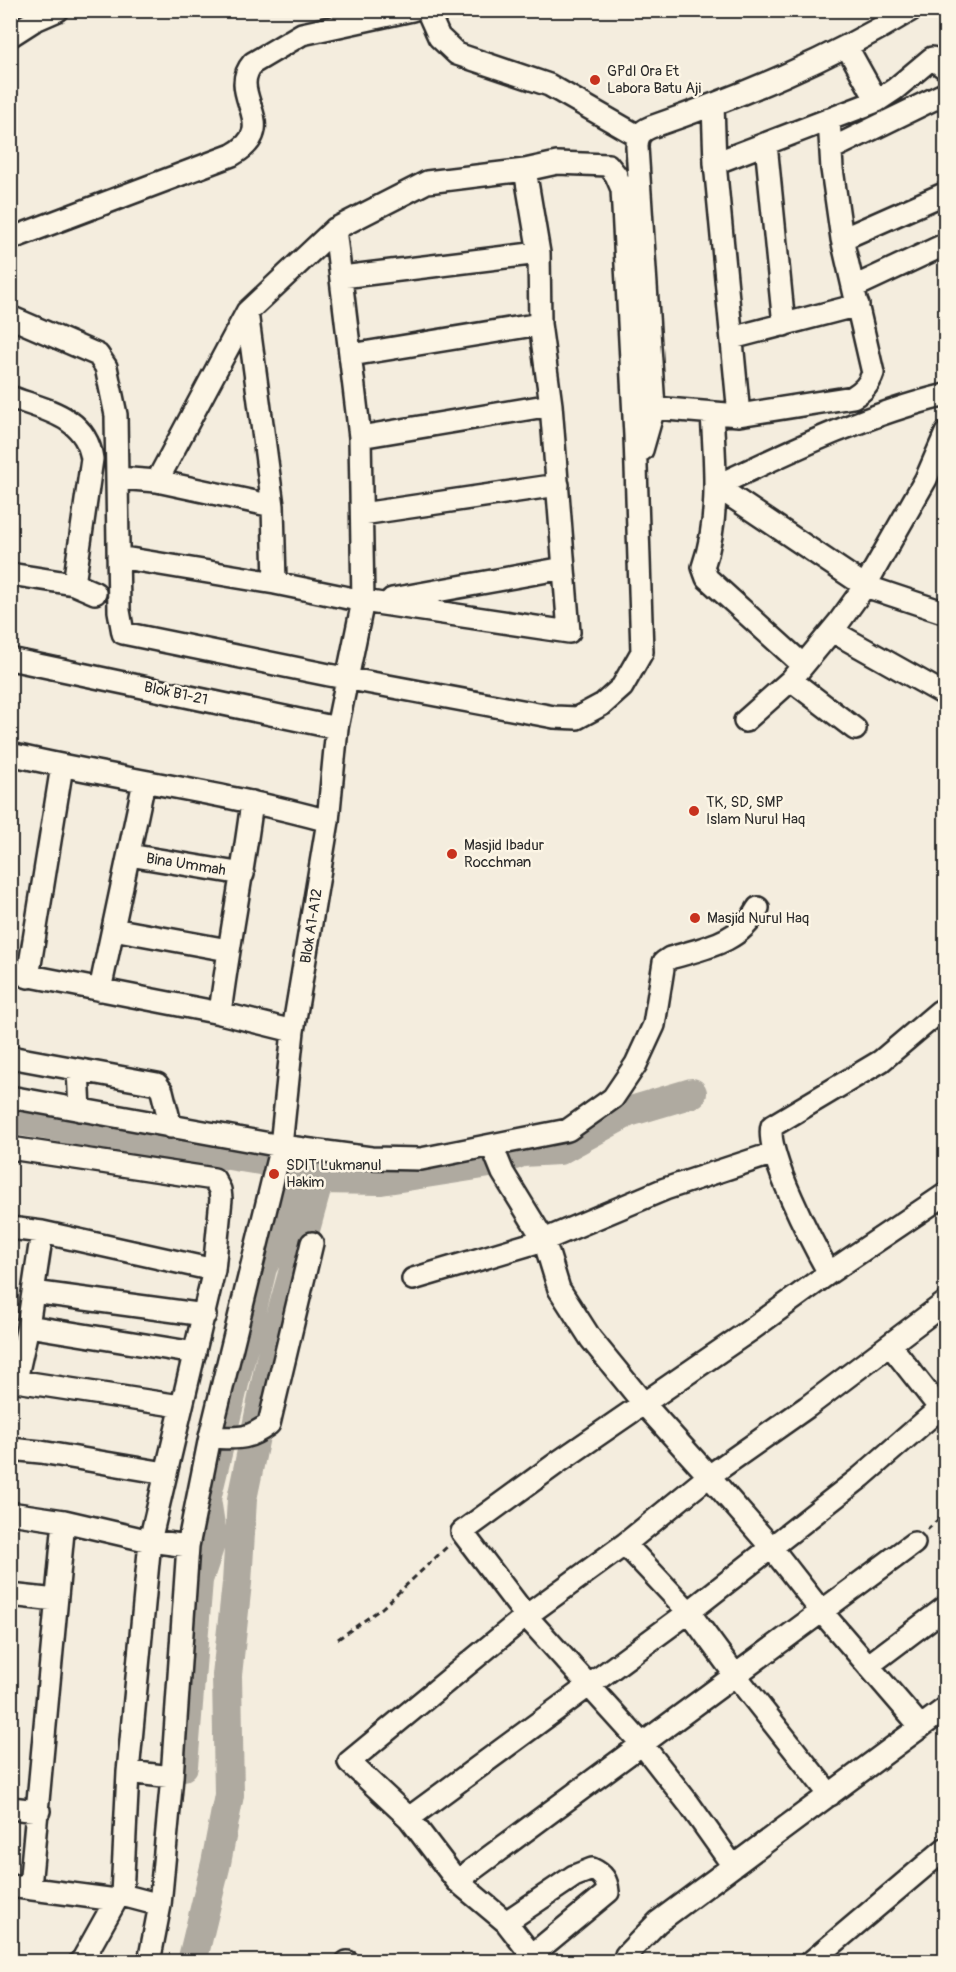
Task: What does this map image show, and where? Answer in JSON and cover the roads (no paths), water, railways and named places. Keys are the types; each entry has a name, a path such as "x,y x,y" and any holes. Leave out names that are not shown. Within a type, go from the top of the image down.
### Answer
{"street":[{"path":"10,36 35,20 58,10"},
{"path":"10,239 232,155 246,147 256,127 244,80 247,70 253,63 302,34 412,10"},
{"path":"427,10 439,37 457,54 549,85 638,136"},
{"path":"636,468 654,408 638,136 651,127 713,105 847,47 911,10"},
{"path":"847,47 877,101"},
{"path":"715,163 877,101 932,58 945,69"},
{"path":"831,148 945,93"},
{"path":"713,105 715,163 739,415"},
{"path":"654,408 739,415 852,397 867,386 873,373 842,238 829,119"},
{"path":"766,144 784,325"},
{"path":"10,317 98,355 106,367 116,415 119,611 123,633 347,679 554,717 577,718 603,704 622,687 642,652 636,468 622,189 616,175 608,165 557,163 525,170 427,182 335,229 247,312 157,481"},
{"path":"118,557 275,582 368,602 569,632 551,405 540,324 539,253 525,170"},
{"path":"842,238 945,193"},
{"name":"Blok A1-A12","path":"167,1543 210,1437 281,1146 293,1031 328,821 337,728 347,679 368,602 360,437 335,229"},
{"path":"732,338 784,325 856,296 945,244"},
{"path":"342,277 539,253"},
{"path":"247,312 273,506 275,582"},
{"path":"351,355 540,324"},
{"path":"716,486 799,447 917,402 945,394"},
{"path":"10,397 68,419 86,437 90,447 92,459 74,584"},
{"path":"360,437 551,405"},
{"path":"712,414 716,486 707,554 703,567 707,578 797,673 855,729"},
{"path":"745,721 797,673 832,631 865,585 926,479 945,433"},
{"path":"117,478 157,481 273,506"},
{"path":"362,514 558,485"},
{"path":"716,486 865,585 945,613"},
{"path":"368,602 564,568"},
{"path":"10,574 74,584 95,593"},
{"path":"832,631 945,694"},
{"name":"Blok B1-21","path":"12,659 337,728"},
{"path":"10,754 252,802 328,821"},
{"path":"62,766 19,974 220,1013 293,1031"},
{"path":"100,990 144,782"},
{"path":"220,1013 228,950 243,874 252,802"},
{"name":"Bina Ummah","path":"129,855 243,874"},
{"path":"10,1097 281,1146 370,1158 497,1158 568,1130 613,1098 636,1064 654,1025 664,962 670,958 721,943 740,932 753,918 758,908"},
{"path":"113,929 228,950"},
{"path":"829,1273 810,1238 774,1153 769,1137 771,1126 881,1060 940,1011 945,1013"},
{"path":"10,1057 157,1084 162,1091 171,1127"},
{"path":"78,1070 80,1110"},
{"path":"10,1148 214,1179 220,1190 214,1270 205,1315 180,1406 165,1473 166,1776 160,1905 149,1962"},
{"path":"413,1279 544,1240 665,1189 774,1153"},
{"path":"497,1158 544,1240 559,1289 591,1339 644,1404 771,1547 821,1611 921,1727"},
{"path":"733,1866 689,1804 642,1744 526,1617 462,1532 829,1273 944,1198"},
{"path":"10,1228 42,1232 214,1270"},
{"path":"42,1232 28,1326 13,1380 180,1406"},
{"path":"210,1437 243,1438 257,1433 269,1424 312,1244"},
{"path":"33,1292 205,1315"},
{"path":"506,1922 574,1876 592,1869 602,1874 607,1883 608,1892 534,1958 506,1922 457,1881 410,1818 349,1762 526,1617 625,1544 710,1476 807,1407 945,1302"},
{"path":"28,1326 195,1353"},
{"path":"410,1818 689,1612 944,1409 890,1345"},
{"path":"10,1449 165,1473"},
{"path":"10,1513 64,1521 167,1543"},
{"path":"64,1521 39,1811 20,1886 160,1905"},
{"path":"80,1962 119,1898 131,1772 167,1543"},
{"path":"457,1881 914,1543"},
{"path":"625,1544 689,1612 830,1796"},
{"path":"10,1595 56,1600"},
{"path":"868,1665 945,1607"},
{"path":"624,1962 626,1955 658,1922 830,1796 945,1708"},
{"path":"131,1772 166,1776"},
{"path":"10,1808 39,1811"},
{"path":"811,1962 945,1848"}],"waterway":[{"path":"192,1962 216,1863 229,1795 227,1675 237,1583 242,1499 276,1335 319,1179 381,1180 496,1162 522,1152 559,1150 628,1112 692,1093"},
{"path":"10,1119 266,1161 276,1172 304,1182 262,1268 206,1499 212,1538 198,1580 183,1766"}],"place":[{"name":"GPdI Ora Et Labora Batu Aji","path":"595,80"},
{"name":"TK, SD, SMP Islam Nurul Haq","path":"694,811"},
{"name":"Masjid Ibadur Rocchman","path":"452,854"},
{"name":"Masjid Nurul Haq","path":"695,918"},
{"name":"SDIT Lukmanul Hakim","path":"274,1174"}]}
